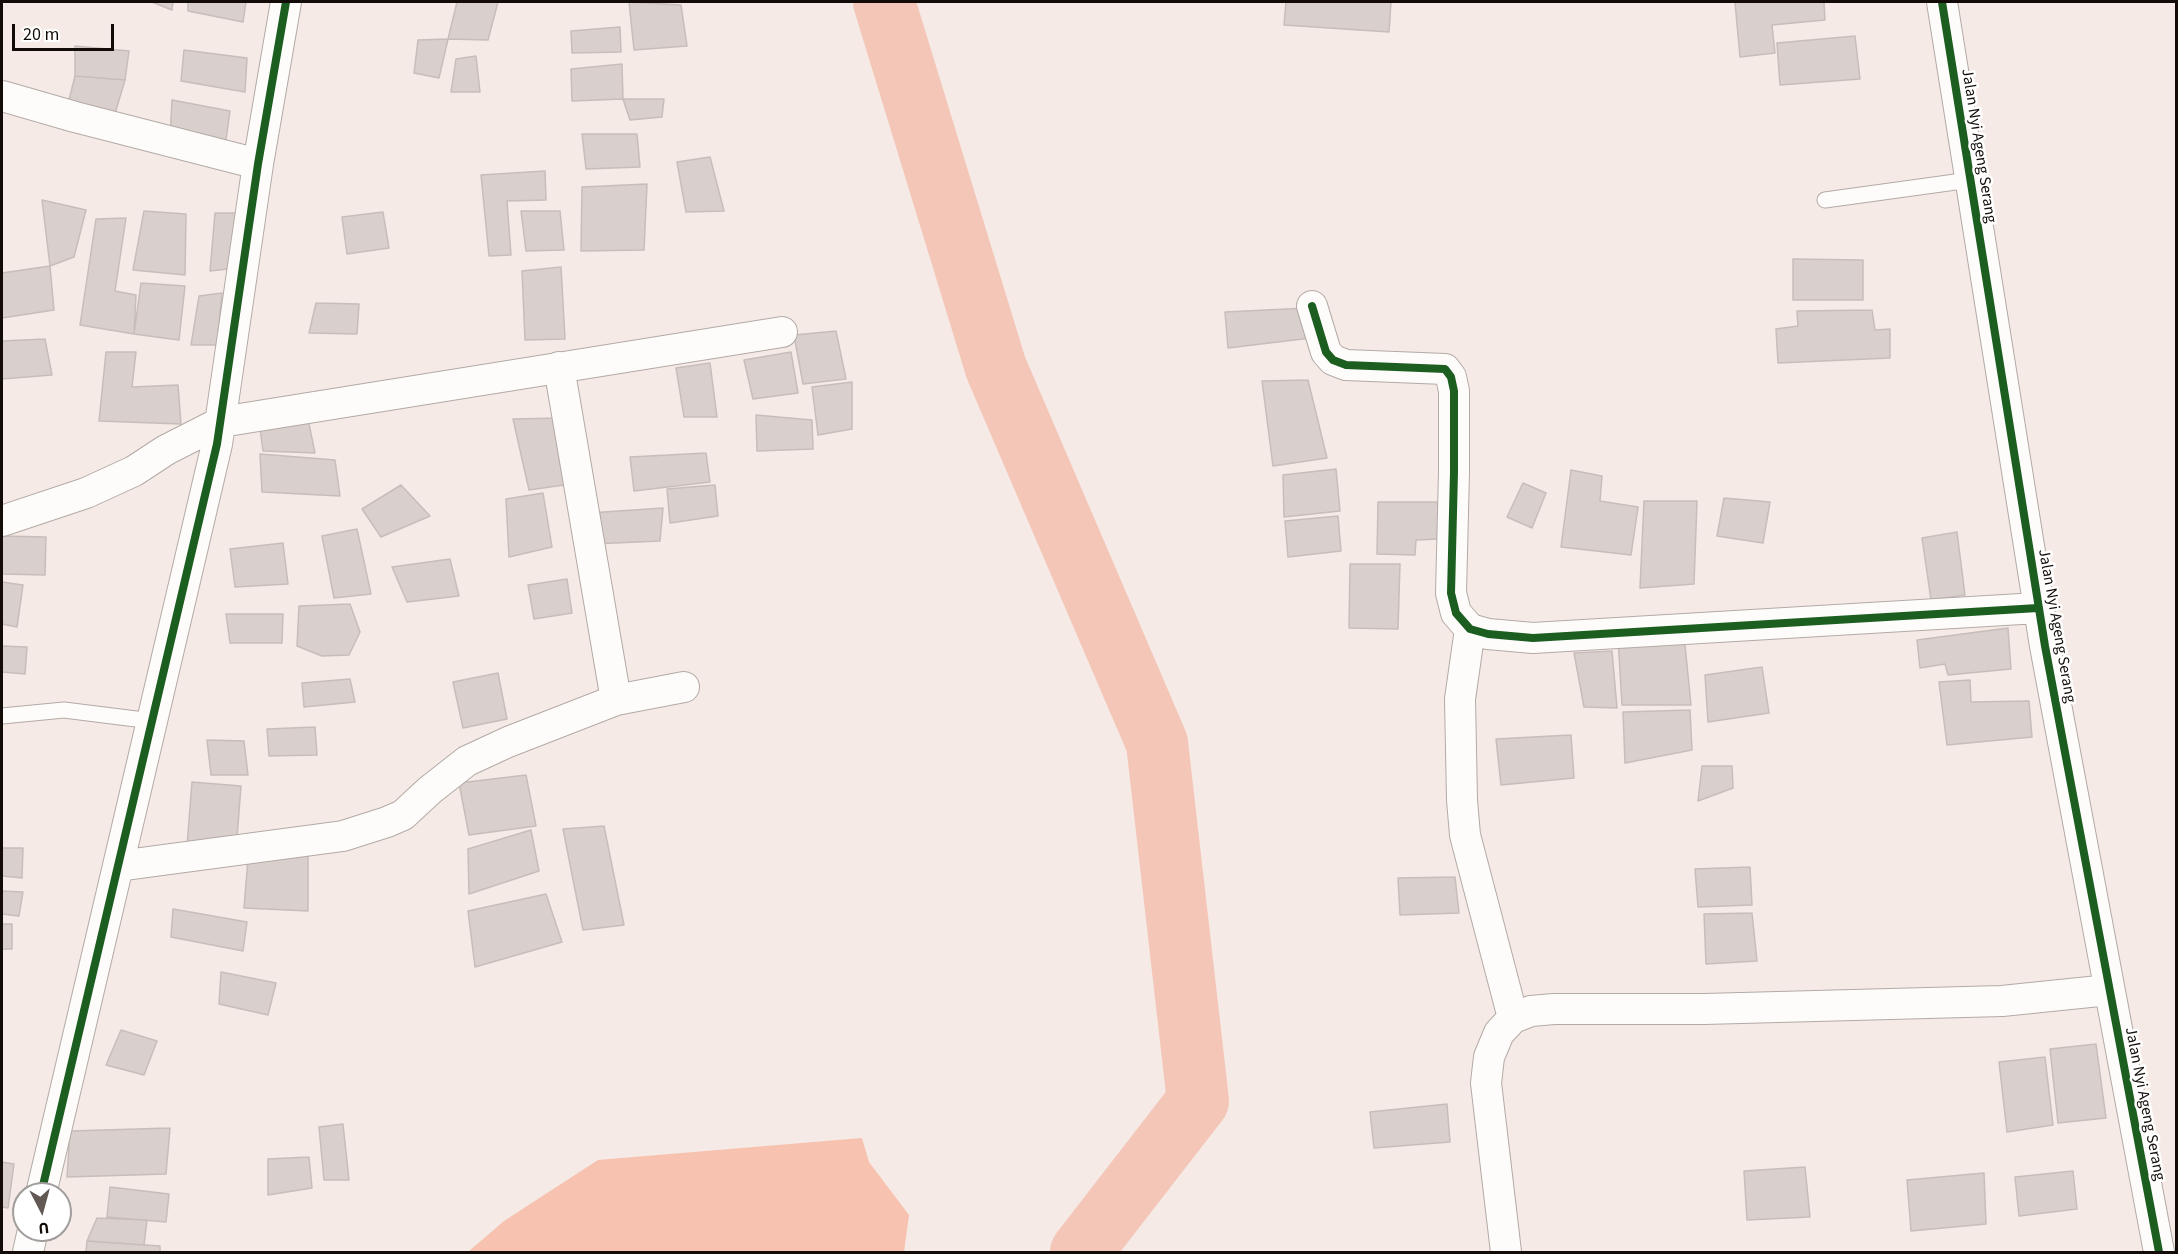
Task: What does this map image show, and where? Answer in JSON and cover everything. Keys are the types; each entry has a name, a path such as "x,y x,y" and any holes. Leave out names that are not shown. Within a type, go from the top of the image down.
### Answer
{"street":[{"path":"44,1182 221,422 258,164 286,2"},
{"name":"Jalan Nyi Ageng Serang","path":"1942,2 2038,608 2159,1252"},
{"path":"2,96 258,164"},
{"path":"1312,306 1326,352 1333,360 1346,365 1445,369 1450,377 1454,391 1451,593 1456,613 1470,628 1488,634 1533,638 2038,608"},
{"path":"2,521 86,493 134,471 166,450 221,422 782,332"},
{"path":"559,367 616,700"},
{"path":"1470,628 1460,699 1465,835 1513,1018"},
{"path":"118,866 343,836 403,815 436,784 467,761 508,742 616,700 684,687"},
{"path":"1506,1252 1486,1083 1492,1048 1499,1033 1513,1018 1532,1011 1554,1009 1704,1010 2002,1001 2109,990"}],"lane":[{"path":"1825,200 1970,180"},
{"path":"2,716 64,710 152,721"}],"shaded area":[{"path":"862,1138 869,1162 909,1215 904,1252 468,1252 504,1221 598,1160"}],"building":[{"path":"152,2 173,2 172,10"},
{"path":"188,2 246,2 243,22 188,11"},
{"path":"457,2 498,2 488,40 448,39"},
{"path":"629,2 681,5 687,46 634,50"},
{"path":"1286,2 1391,2 1389,32 1284,25"},
{"path":"1735,2 1824,2 1825,20 1772,25 1775,53 1740,57"},
{"path":"620,27 621,52 572,53 571,31"},
{"path":"1855,36 1860,79 1780,85 1777,43"},
{"path":"448,39 439,78 414,73 418,40"},
{"path":"75,46 129,51 125,80 75,76"},
{"path":"184,50 247,58 245,92 181,81"},
{"path":"476,56 480,92 451,92 456,59"},
{"path":"622,64 623,99 572,101 571,69"},
{"path":"75,76 125,80 114,117 66,112"},
{"path":"623,99 664,99 662,117 630,120"},
{"path":"172,100 230,111 225,147 170,138"},
{"path":"582,134 637,134 640,167 586,169"},
{"path":"710,157 724,211 686,212 677,162"},
{"path":"545,171 546,200 507,201 511,255 489,256 481,175"},
{"path":"647,184 644,250 581,251 582,187"},
{"path":"42,200 86,210 74,257 50,266"},
{"path":"144,211 186,214 185,275 133,270"},
{"path":"521,211 560,211 564,250 526,251"},
{"path":"383,212 389,248 347,254 342,217"},
{"path":"215,213 246,213 237,268 210,271"},
{"path":"126,218 115,291 136,295 134,334 80,325 96,219"},
{"path":"1793,259 1863,260 1863,300 1793,300"},
{"path":"50,266 54,310 2,318 2,273"},
{"path":"561,267 565,339 525,340 522,271"},
{"path":"141,283 185,286 179,340 134,334"},
{"path":"222,293 217,345 191,345 199,296"},
{"path":"316,303 359,304 357,334 309,333"},
{"path":"1307,308 1311,338 1228,348 1225,312"},
{"path":"1872,310 1875,330 1890,329 1890,358 1778,363 1776,329 1798,326 1797,311"},
{"path":"836,331 846,379 803,384 794,335"},
{"path":"45,339 52,375 2,379 2,341"},
{"path":"106,352 136,352 132,387 178,385 181,424 99,421"},
{"path":"791,352 798,393 753,399 744,360"},
{"path":"710,363 717,417 684,417 676,368"},
{"path":"1308,380 1327,458 1273,466 1262,381"},
{"path":"852,382 852,429 818,435 812,387"},
{"path":"756,415 812,420 813,449 757,451"},
{"path":"561,418 571,484 529,490 513,419"},
{"path":"308,419 315,453 263,451 259,421"},
{"path":"706,453 710,482 634,491 630,457"},
{"path":"260,454 335,460 340,496 262,492"},
{"path":"1336,469 1340,511 1284,517 1283,475"},
{"path":"1571,470 1602,476 1600,501 1638,507 1631,555 1561,547"},
{"path":"1523,483 1546,493 1532,528 1507,517"},
{"path":"401,485 430,516 381,537 362,509"},
{"path":"715,485 718,516 670,523 667,489"},
{"path":"543,493 552,547 509,557 506,499"},
{"path":"1724,498 1770,502 1763,543 1717,536"},
{"path":"1644,501 1697,501 1694,584 1640,588"},
{"path":"1378,502 1438,502 1439,539 1416,540 1415,555 1377,554"},
{"path":"663,508 660,541 592,544 589,513"},
{"path":"1338,516 1341,551 1288,557 1285,521"},
{"path":"357,529 371,594 334,598 322,536"},
{"path":"1957,532 1965,595 1931,600 1922,538"},
{"path":"2,536 46,537 45,575 2,574"},
{"path":"283,543 288,584 235,587 230,549"},
{"path":"450,559 459,596 407,602 392,567"},
{"path":"1350,564 1400,564 1398,629 1349,628"},
{"path":"567,579 572,613 534,619 528,585"},
{"path":"2,582 23,585 17,627 2,624"},
{"path":"350,604 360,632 349,655 322,656 297,646 299,606"},
{"path":"226,614 283,614 282,643 230,643"},
{"path":"2008,628 2011,669 1948,675 1945,664 1920,668 1917,640"},
{"path":"1684,635 1691,705 1622,705 1618,638"},
{"path":"2,646 27,647 25,674 2,672"},
{"path":"1612,651 1617,708 1584,707 1574,653"},
{"path":"1762,667 1769,713 1708,722 1705,675"},
{"path":"498,673 507,719 463,728 453,682"},
{"path":"350,679 355,702 304,707 302,683"},
{"path":"1970,680 1971,702 2029,701 2032,737 1947,745 1939,682"},
{"path":"1690,710 1692,750 1625,763 1623,712"},
{"path":"315,727 317,755 269,756 267,729"},
{"path":"1571,735 1574,778 1501,785 1496,739"},
{"path":"207,740 244,741 248,775 211,775"},
{"path":"1702,766 1732,766 1733,788 1698,801"},
{"path":"526,775 536,826 469,835 459,783"},
{"path":"192,782 241,786 237,838 187,846"},
{"path":"604,826 624,925 583,930 563,829"},
{"path":"531,830 539,871 469,894 468,849"},
{"path":"2,848 23,848 22,878 2,876"},
{"path":"308,856 308,911 244,908 248,859"},
{"path":"1750,867 1752,905 1698,907 1695,869"},
{"path":"1455,877 1459,913 1400,915 1398,878"},
{"path":"2,891 23,892 19,916 2,914"},
{"path":"546,894 562,942 475,967 468,911"},
{"path":"173,909 247,922 243,951 171,937"},
{"path":"1752,913 1757,961 1706,964 1704,914"},
{"path":"2,924 12,924 12,949 2,949"},
{"path":"221,972 276,983 268,1015 219,1004"},
{"path":"121,1030 157,1041 144,1075 106,1065"},
{"path":"2096,1044 2106,1118 2058,1123 2050,1049"},
{"path":"2045,1057 2053,1125 2007,1132 1999,1062"},
{"path":"1447,1104 1450,1142 1374,1148 1370,1112"},
{"path":"343,1124 349,1180 324,1180 319,1127"},
{"path":"170,1128 166,1174 67,1177 70,1131"},
{"path":"309,1157 312,1188 268,1195 268,1159"},
{"path":"2,1162 14,1164 8,1208 2,1207"},
{"path":"1805,1167 1810,1217 1747,1220 1744,1171"},
{"path":"2073,1171 2077,1209 2019,1216 2015,1177"},
{"path":"1984,1173 1986,1224 1911,1231 1907,1180"},
{"path":"110,1187 169,1194 166,1222 107,1217"},
{"path":"97,1218 147,1220 144,1245 87,1241"},
{"path":"87,1241 160,1246 160,1252 86,1252"}],"waterway":[{"path":"884,2 996,368 1157,743 1198,1101 1081,1252"}],"cycle path":[{"path":"44,1182 217,444 258,164 286,2"},
{"path":"1942,2 2045,646 2159,1252"},
{"path":"1312,306 1326,352 1333,360 1346,365 1445,369 1451,377 1454,391 1451,593 1456,613 1470,629 1488,634 1533,638 2038,608"}]}
